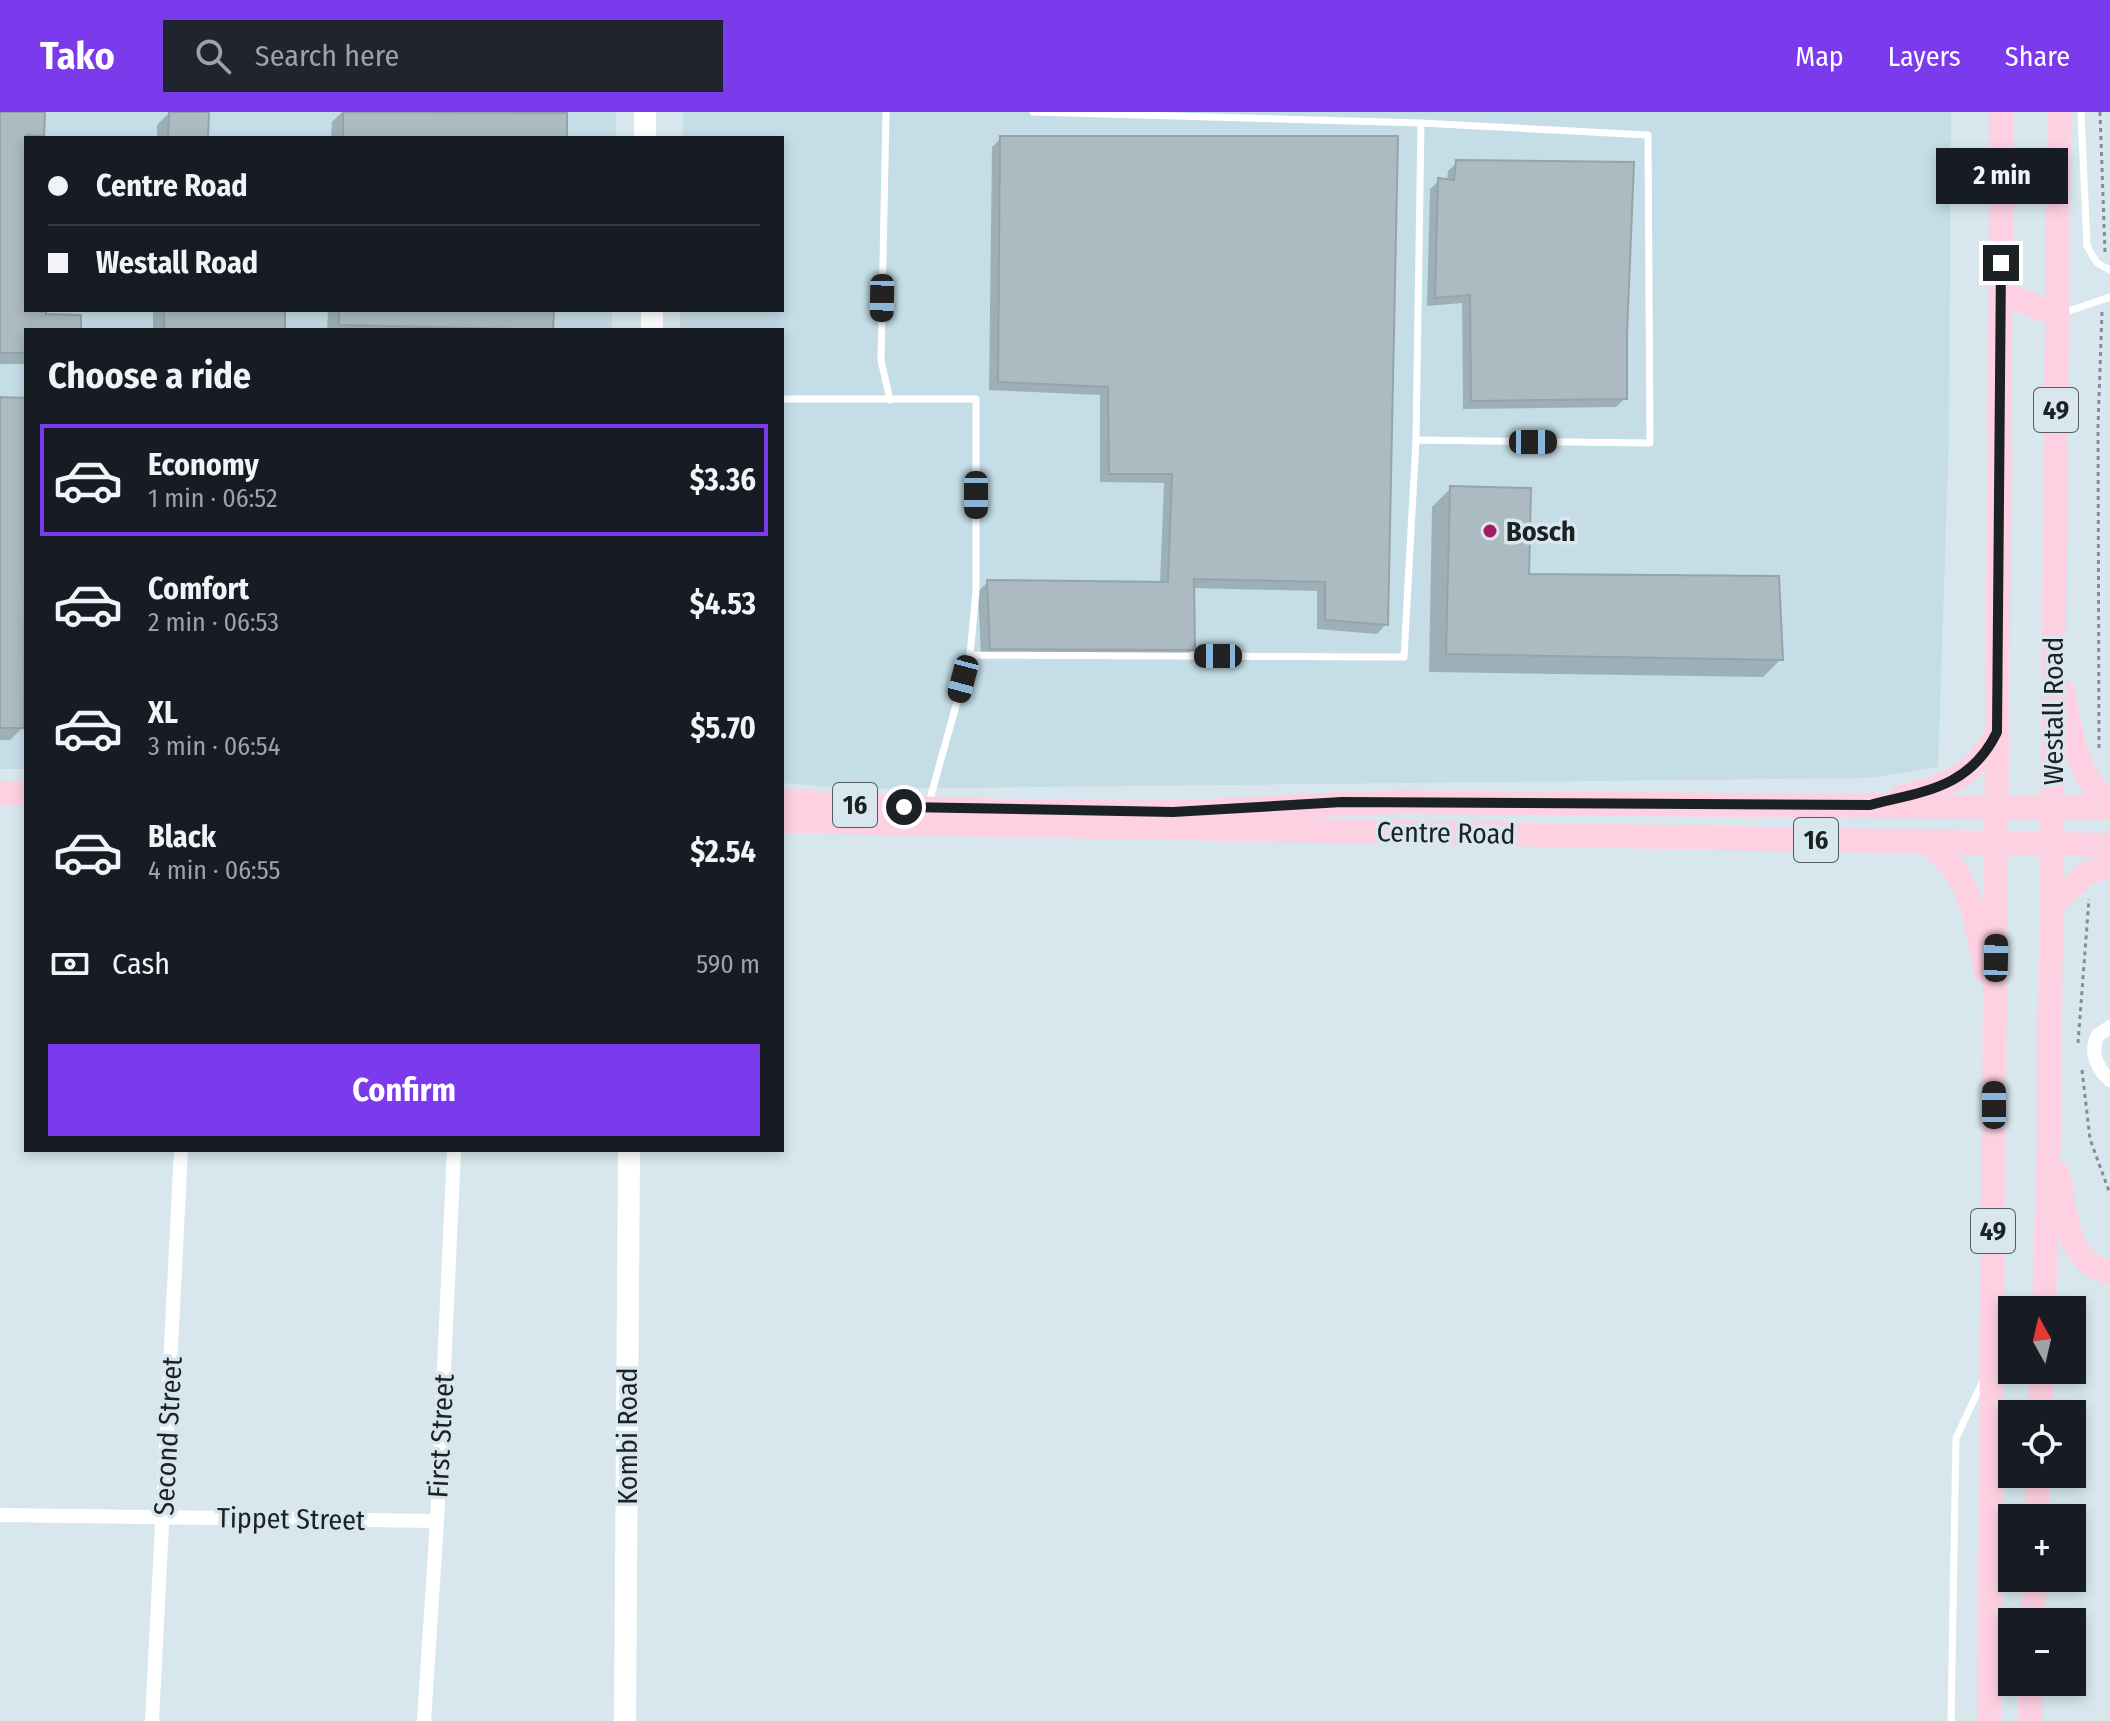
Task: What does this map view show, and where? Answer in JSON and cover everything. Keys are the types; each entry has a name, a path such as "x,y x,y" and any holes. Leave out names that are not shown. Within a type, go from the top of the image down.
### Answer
{"main road":[{"path":"645,112 645,136"},
{"name":"Westall Road","path":"1989,1721 2002,112"},
{"name":"Westall Road","path":"2044,1296 2053,845 2059,112"},
{"path":"2001,293 2058,315"},
{"path":"2053,652 2082,764 2097,792 2110,805"},
{"path":"1870,805 1943,786 1958,779 1983,757 1997,732"},
{"path":"0,793 24,794"},
{"name":"Centre Road","path":"784,800 928,808 1173,812 1342,802 2052,808 2110,805"},
{"path":"0,809 24,810"},
{"name":"Centre Road","path":"784,821 2110,845"},
{"path":"1924,841 1942,853 1965,885 1995,1017"},
{"path":"2052,904 2085,875 2110,864"},
{"path":"2049,1132 2070,1236 2082,1259 2098,1270 2110,1272"},
{"name":"Kombi Road","path":"625,1721 629,1152"},
{"path":"2030,1721 2031,1696"}],"street":[{"path":"2110,1027 2098,1035 2093,1051 2096,1062 2110,1080"},
{"name":"Second Street","path":"152,1721 181,1152"},
{"name":"First Street","path":"424,1721 437,1521 454,1152"},
{"name":"Tippet Street","path":"0,1515 437,1521"}],"lane":[{"path":"886,112 881,360 890,400"},
{"path":"1033,112 1421,123 1648,135 1650,443 1416,440"},
{"path":"2081,112 2085,232 2092,256 2107,269"},
{"path":"970,655 1404,657 1416,440 1421,123"},
{"path":"2058,315 2106,298"},
{"path":"784,399 976,399 976,591 970,655 928,808"},
{"path":"1951,1721 1956,1438 1992,1361"}],"path":[{"path":"2100,112 2107,269"},
{"path":"2099,758 2098,426 2106,298"}],"shaded area":[{"path":"0,112 616,112 616,136 24,136 24,312 612,312 612,328 24,328 24,769 0,769"},
{"path":"683,112 1951,112 1949,436 1938,767 1870,778 857,789 784,783 784,328 680,328 680,312 784,312 784,136 683,136"}],"building":[{"path":"0,112 45,112 44,136 24,136 24,312 81,315 81,328 24,328 24,353 0,353"},
{"path":"169,112 209,112 208,136 168,136"},
{"path":"343,112 567,113 567,136 343,136"},
{"path":"1000,136 1398,136 1388,625 1325,620 1325,582 1194,579 1195,650 990,649 987,580 1168,582 1172,474 1109,474 1108,387 998,382"},
{"path":"1456,160 1634,162 1627,399 1471,401 1470,295 1435,298 1438,178 1454,180"},
{"path":"164,312 285,312 285,328 164,328"},
{"path":"339,312 554,312 553,328 339,325"},
{"path":"0,397 24,398 24,728 0,728"},
{"name":"Bosch","path":"1450,486 1531,488 1529,574 1779,576 1783,660 1446,654"}],"place":[{"name":"Bosch","path":"1490,531"}],"route":[{"path":"904,807 1173,812 1342,802 1870,805 1943,786 1958,779 1983,757 1997,732 2001,263"}]}
